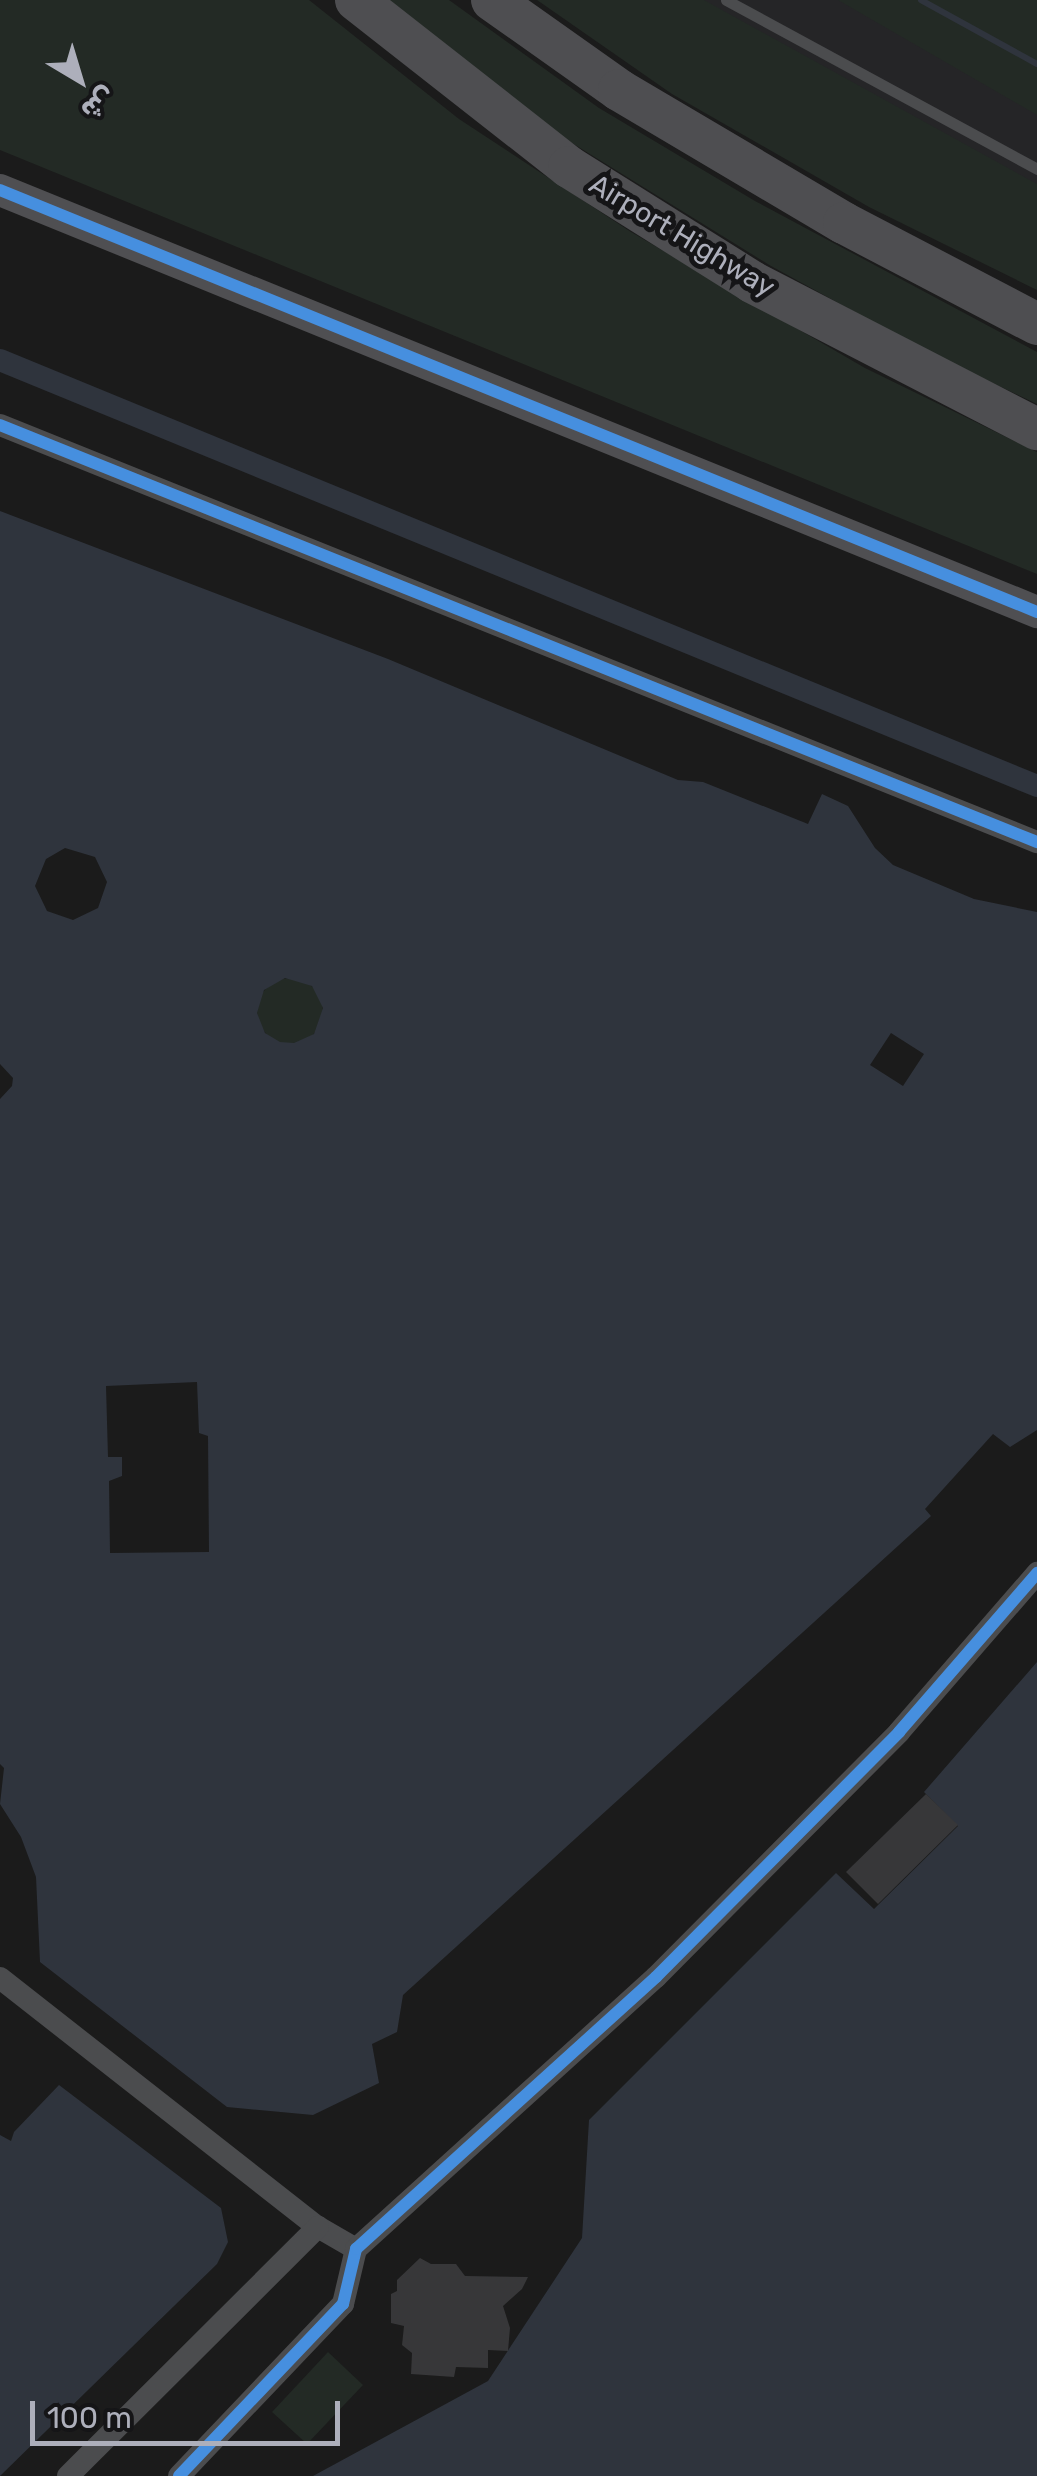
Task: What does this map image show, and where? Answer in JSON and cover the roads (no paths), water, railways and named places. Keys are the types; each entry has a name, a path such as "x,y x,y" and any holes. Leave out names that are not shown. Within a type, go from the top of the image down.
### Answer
{"highway":[{"name":"Airport Highway","path":"356,0 569,167 752,282 1037,429"},
{"path":"492,0 619,90 844,223 1037,324"}],"street":[{"path":"0,190 1037,612"},
{"path":"0,424 1037,842"},
{"path":"178,2476 344,2304 356,2249 656,1977 900,1732 1037,1572"},
{"path":"0,1978 318,2227 356,2249"},
{"path":"68,2476 318,2227"}],"lane":[{"path":"726,0 1037,169"}],"waterway":[{"path":"921,0 1037,64"},
{"path":"0,360 1037,786"}]}
